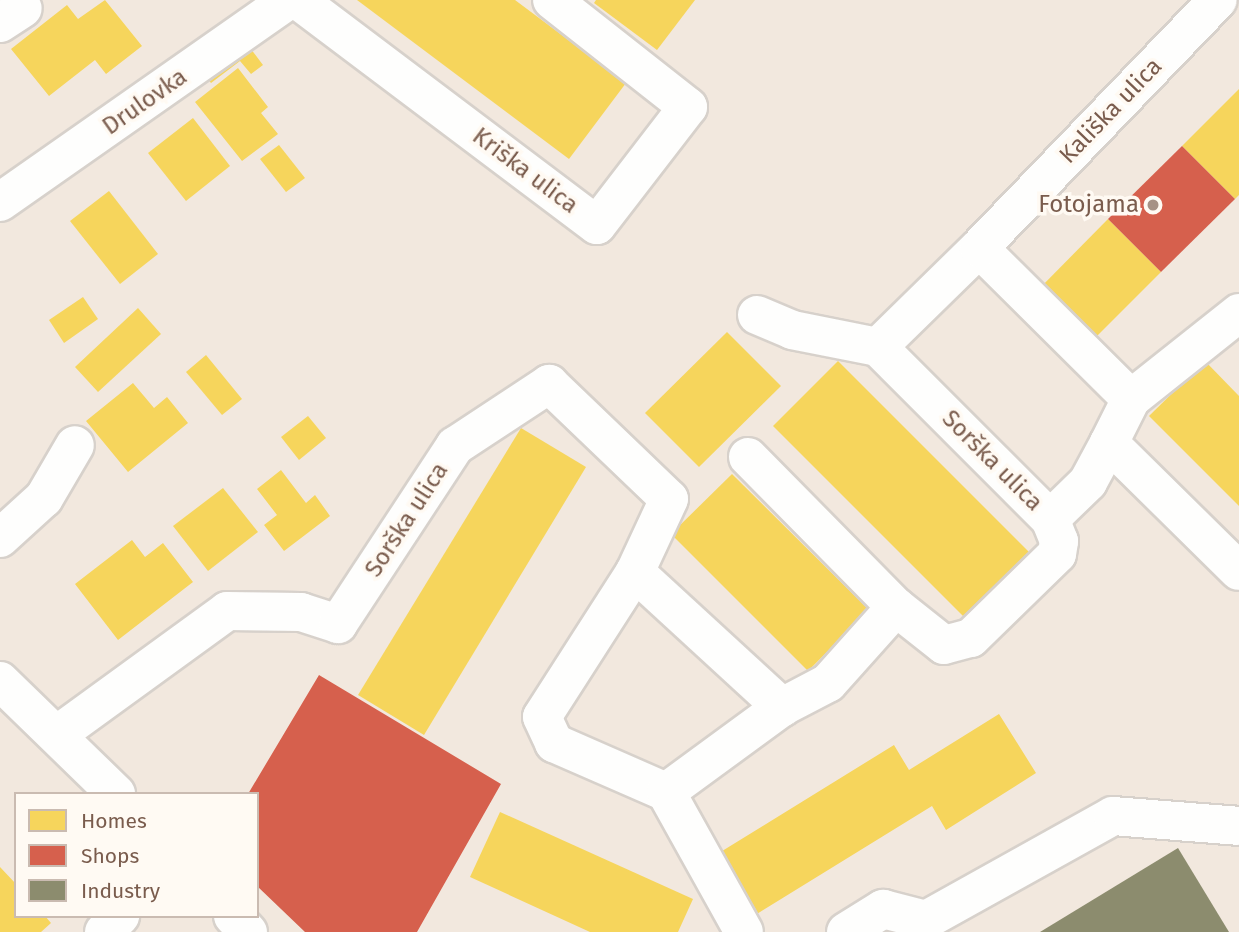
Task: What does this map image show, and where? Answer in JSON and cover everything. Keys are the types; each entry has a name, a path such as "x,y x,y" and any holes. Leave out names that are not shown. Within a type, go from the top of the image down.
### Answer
{"street":[{"name":"Drulovka","path":"0,202 289,0"},
{"name":"Kriška ulica","path":"298,0 597,225 688,107 552,0"},
{"name":"Kališka ulica","path":"878,347 979,248 1218,0"},
{"path":"979,248 1131,399"},
{"path":"1050,519 1088,482 1131,399 1239,313"},
{"path":"757,316 792,330 878,347"},
{"name":"Sorška ulica","path":"748,457 896,607 944,645 971,638 1058,554 1059,541 1050,519 878,347"},
{"name":"Sorška ulica","path":"58,734 227,611 301,612 338,624 455,446 549,384 669,499 635,572 542,717 554,743 666,792"},
{"path":"1109,443 1239,572"},
{"path":"0,538 44,498 75,445"},
{"path":"635,572 782,707"},
{"path":"744,932 666,792 782,707 828,682 896,607"},
{"path":"0,681 58,734 114,792"},
{"path":"846,932 883,909 926,920 1112,816 1239,826"},
{"path":"104,932 118,918"},
{"path":"235,918 248,932"}],"shaded area":[{"path":"0,0 1239,0 1239,932 0,932"}],"building: Homes":[{"path":"105,0 142,46 106,74 95,60 49,96 11,49 67,5 78,19"},
{"path":"357,0 515,0 626,83 569,159"},
{"path":"596,0 695,0 657,50 594,3"},
{"path":"242,37 263,65 251,74 240,61 211,83 200,70"},
{"path":"238,68 268,107 261,113 278,134 242,161 195,102"},
{"path":"1239,89 1239,195 1235,199 1182,146"},
{"path":"193,118 230,166 186,201 148,153"},
{"path":"279,145 305,178 286,192 260,159"},
{"path":"109,191 158,254 120,284 70,221"},
{"path":"1108,219 1161,272 1087,346 1034,294"},
{"path":"83,297 98,319 64,343 49,320"},
{"path":"138,308 161,334 98,392 75,367"},
{"path":"727,332 781,386 699,467 645,413"},
{"path":"206,355 242,399 222,415 186,372"},
{"path":"838,361 1031,554 966,619 773,426"},
{"path":"1205,361 1239,396 1239,506 1149,416"},
{"path":"133,383 154,408 167,397 188,423 128,472 86,421"},
{"path":"308,416 326,438 299,460 281,437"},
{"path":"521,428 586,467 424,735 358,695"},
{"path":"281,470 306,503 315,495 330,516 284,551 264,525 277,515 257,489"},
{"path":"732,474 869,610 808,671 671,534"},
{"path":"223,488 258,532 208,571 173,526"},
{"path":"132,540 145,557 163,543 193,582 118,640 75,584"},
{"path":"999,714 1036,773 946,830 932,806 752,917 714,856 894,745 909,770"},
{"path":"500,812 693,899 678,932 590,932 470,877"},
{"path":"0,867 14,882 14,918 47,918 51,923 41,932 0,932"}],"building: Shops":[{"path":"1182,146 1235,199 1161,272 1108,219"},
{"path":"319,675 501,784 417,932 305,932 259,888 259,792 249,792"}],"building: Industry":[{"path":"1178,848 1229,932 1040,932"}],"place":[{"name":"Fotojama","path":"1153,205"}]}
